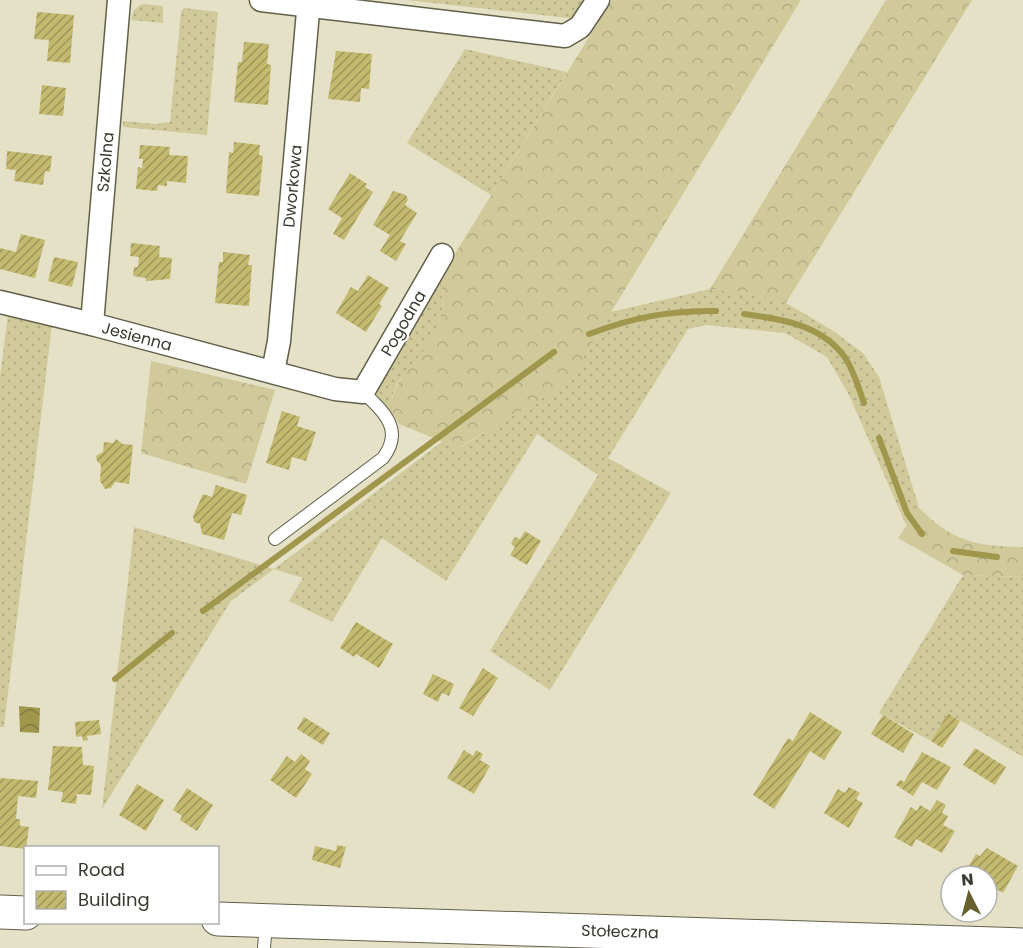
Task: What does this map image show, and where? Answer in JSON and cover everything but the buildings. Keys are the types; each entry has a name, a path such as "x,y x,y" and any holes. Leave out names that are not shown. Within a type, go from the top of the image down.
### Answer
{"main road":[{"path":"0,912 24,913"},
{"name":"Stołeczna","path":"219,919 265,934 1023,945"}],"street":[{"name":"Szkolna","path":"92,324 119,0"},
{"path":"261,0 308,3 565,36 575,31 586,20 598,0"},
{"name":"Dworkowa","path":"273,372 279,341 308,3"},
{"name":"Pogodna","path":"363,392 442,255"},
{"name":"Jesienna","path":"0,302 92,324 334,389 363,392"}],"lane":[{"path":"275,539 383,458 393,444 393,430 382,411 363,392"}],"green space":[{"path":"407,0 588,0 577,19"},
{"path":"612,0 801,0 568,383 458,448 399,424 393,412 392,400 395,389 427,346 436,329 442,307 440,278"},
{"path":"886,0 972,0 786,303 751,293 710,289"},
{"path":"142,4 163,6 163,23 131,20 134,10"},
{"path":"184,8 218,12 207,135 123,127 123,121 155,124 170,122 181,12"},
{"path":"465,49 567,72 491,195 407,143"},
{"path":"440,278 443,302 439,324 429,344 395,388 392,399 393,417 372,389"},
{"path":"710,289 751,293 786,303 832,330 863,353 879,377 919,508 907,527 849,395 827,357 785,333 706,325 688,329 608,458 671,493 550,690 490,651 598,475 537,434 446,581 382,538 332,622 289,601 303,578 274,569 443,441 459,448 567,383 611,312"},
{"path":"8,314 52,324 4,727 0,727 0,377"},
{"path":"151,361 275,390 246,484 141,453"},
{"path":"919,508 943,528 966,540 1023,547 1023,577 963,575 898,538"},
{"path":"134,527 274,569 231,601 102,809"},
{"path":"963,575 1023,577 1023,757 948,713 931,741 879,713"}],"water":[{"path":"19,706 40,708 39,733 20,732"}],"waterway":[{"path":"589,334 651,316 716,311"},
{"path":"744,314 787,321 826,338 846,359 864,403"},
{"path":"203,611 554,352"},
{"path":"879,438 907,513 922,534"},
{"path":"953,551 997,557"},
{"path":"115,679 172,633"}]}
